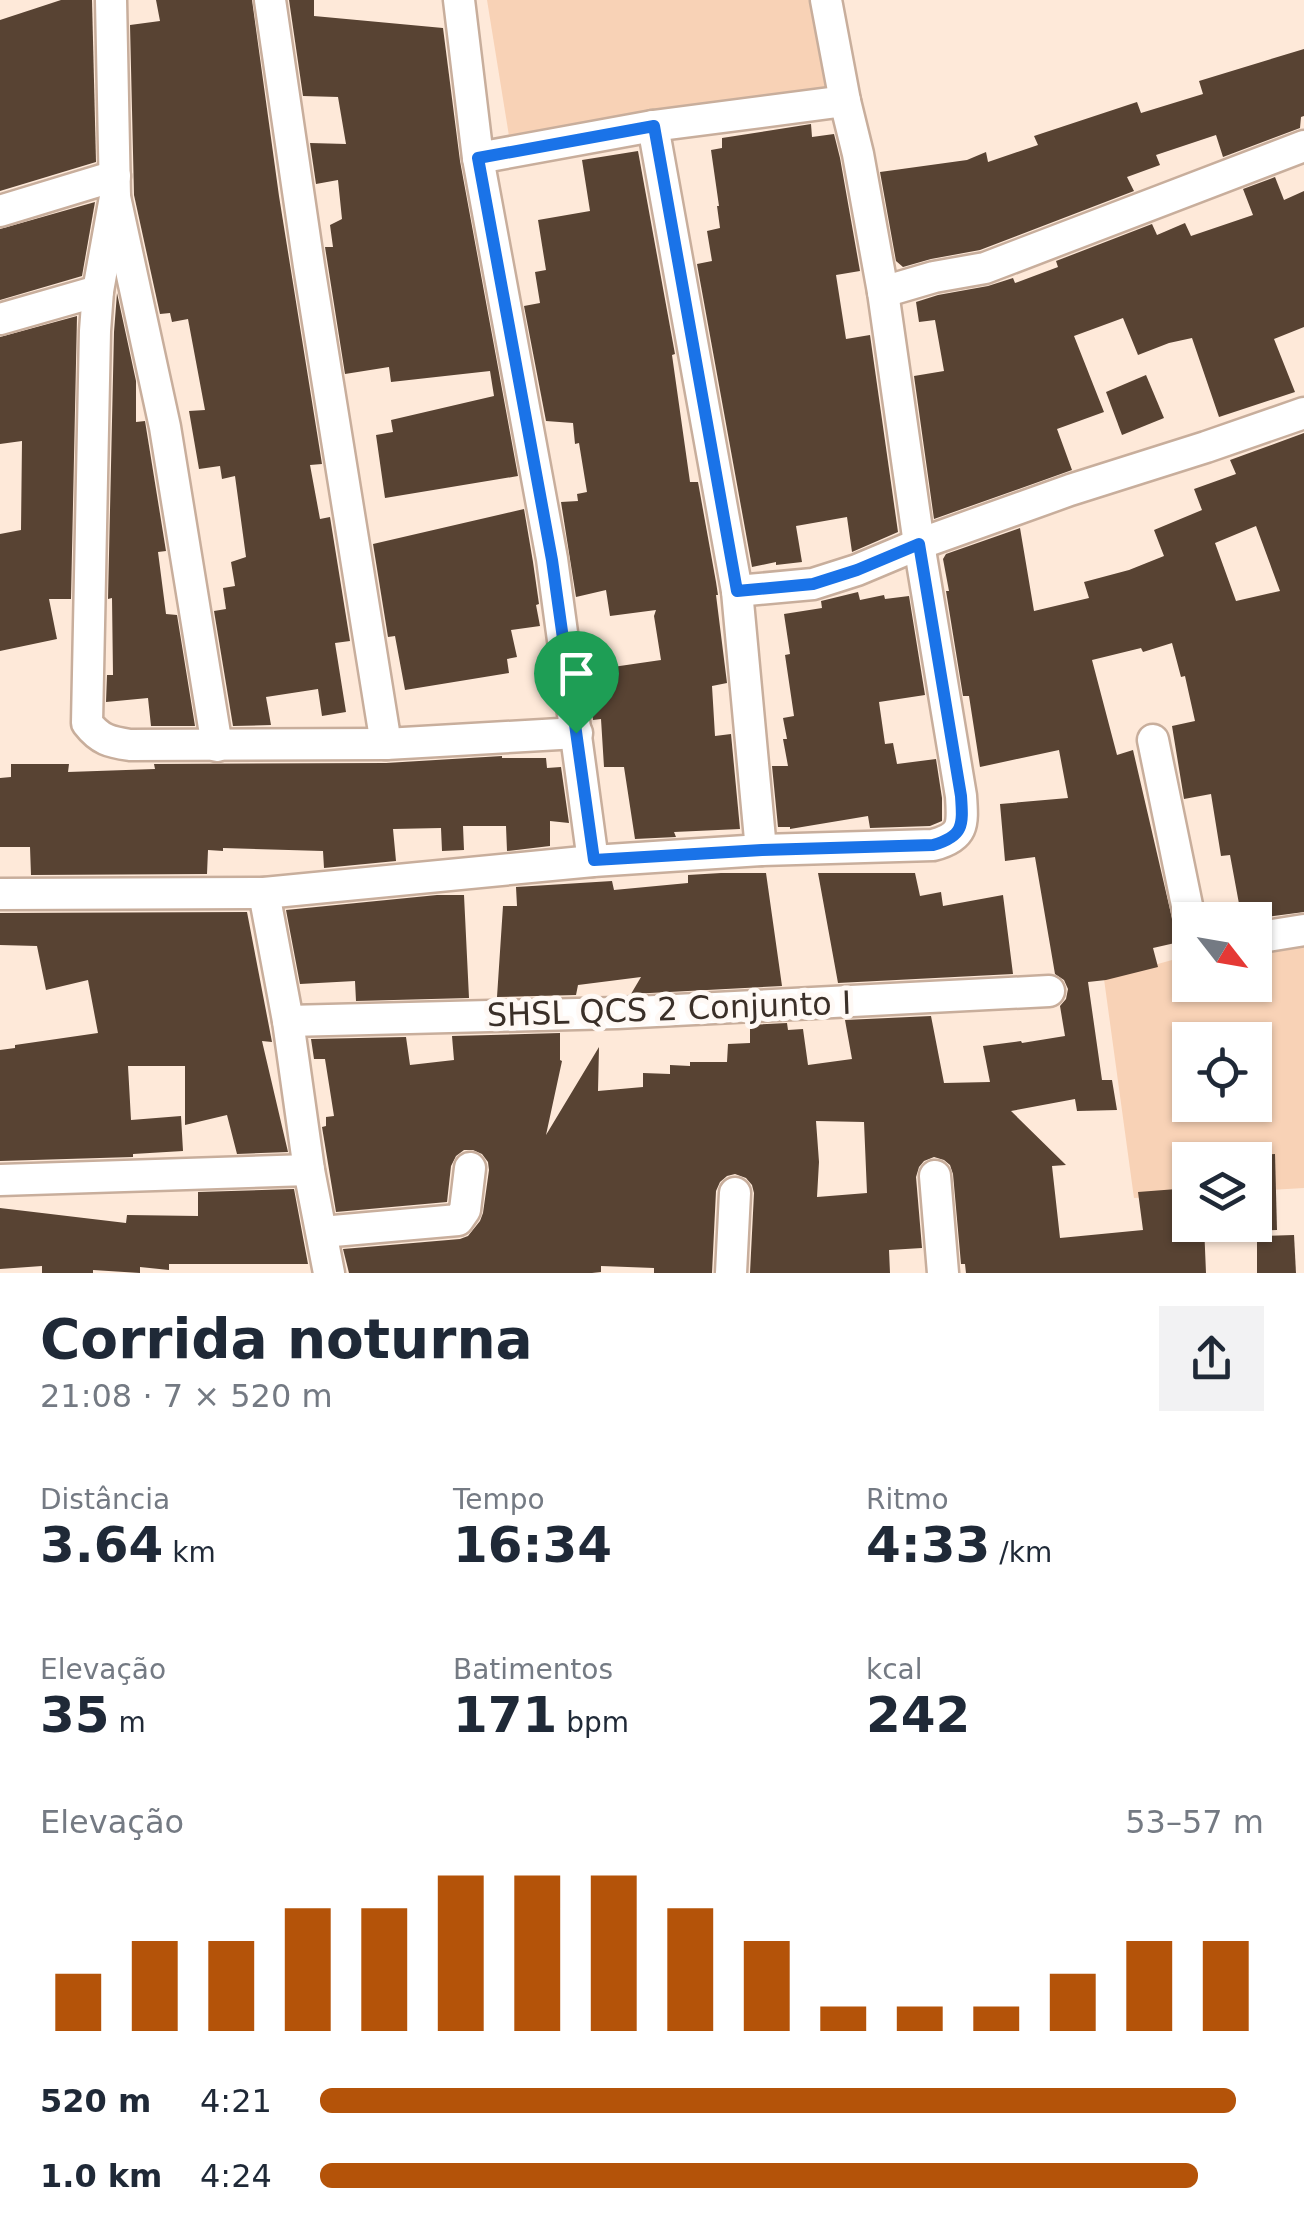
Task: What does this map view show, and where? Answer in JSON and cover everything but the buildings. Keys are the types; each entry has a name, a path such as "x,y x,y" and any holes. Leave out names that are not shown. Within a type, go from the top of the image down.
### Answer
{"street":[{"path":"111,0 115,186 98,291 87,723 96,735 110,742 166,746 386,744 576,733"},
{"path":"270,0 308,266 386,744"},
{"path":"459,0 478,158 552,560 594,860"},
{"path":"0,894 264,893 594,860 933,845 948,841 959,832 961,796 883,292 826,0"},
{"path":"478,158 654,126 845,102"},
{"path":"654,126 737,591 762,850"},
{"path":"883,292 985,268 1304,146"},
{"path":"0,211 115,186"},
{"path":"115,186 165,427 217,746"},
{"path":"0,318 98,291"},
{"path":"737,591 813,584 1070,490 1304,414"},
{"path":"1153,740 1186,902"},
{"path":"264,893 329,1273"},
{"path":"1272,935 1304,930"},
{"name":"SHSL QCS 2 Conjunto I","path":"288,1021 617,1013 1049,991"},
{"path":"322,1232 458,1220 465,1210 470,1168"},
{"path":"0,1180 309,1170"},
{"path":"934,1176 942,1273"},
{"path":"732,1273 735,1192"}],"shaded area":[{"path":"487,0 823,0 834,71 827,88 807,96 568,132 509,136"},
{"path":"1304,930 1304,1188 1272,1190 1272,1142 1172,1142 1172,1196 1134,1198 1104,979 1172,960 1172,1002 1272,1002 1272,935"}],"route":[{"path":"654,126 737,591 813,584 919,544 961,796 959,832 948,841 933,845 594,860 576,733 552,560 478,158 654,126"}]}
